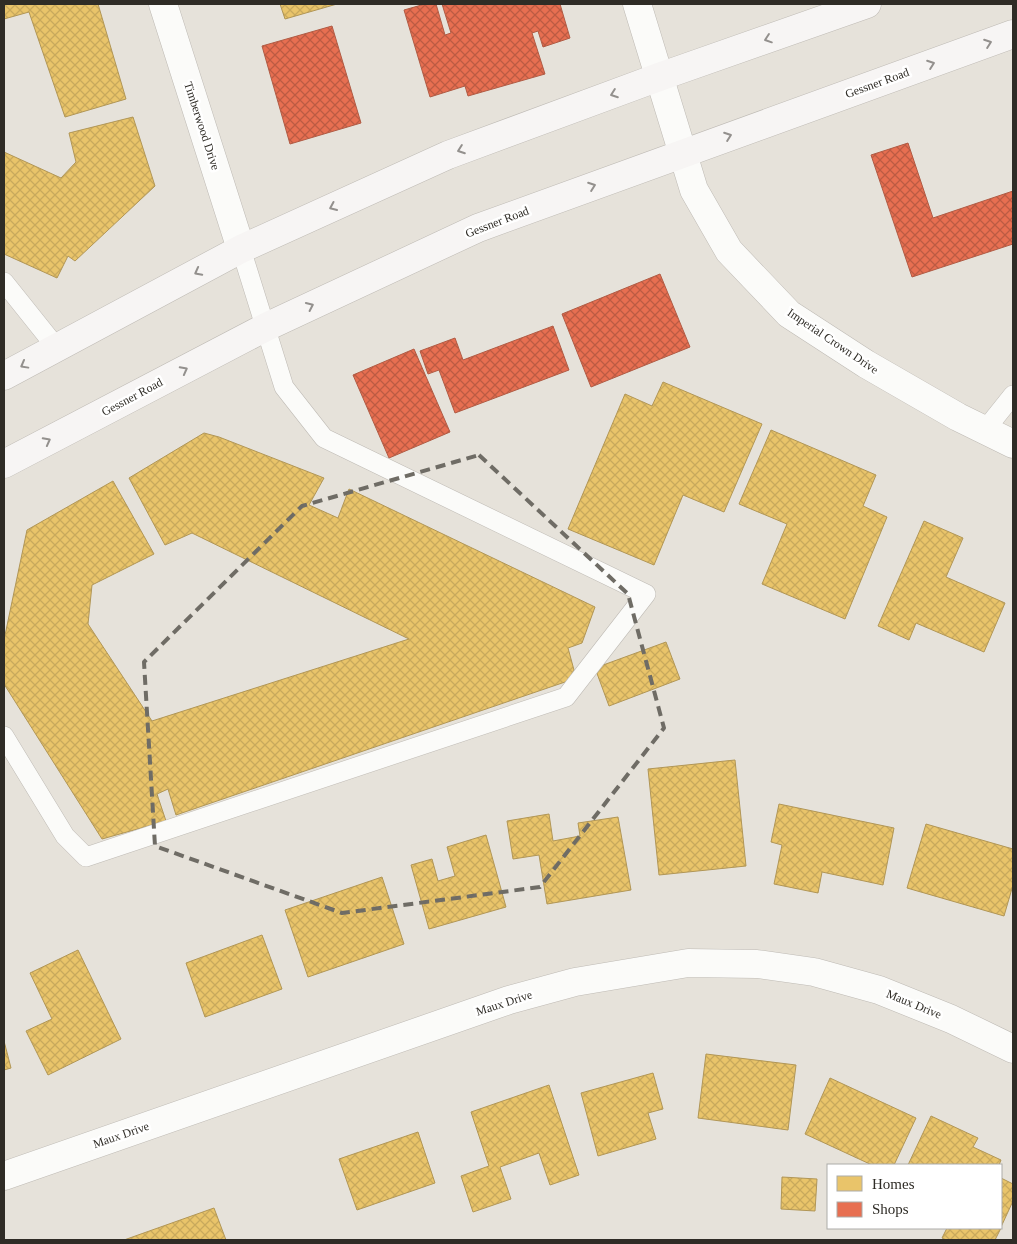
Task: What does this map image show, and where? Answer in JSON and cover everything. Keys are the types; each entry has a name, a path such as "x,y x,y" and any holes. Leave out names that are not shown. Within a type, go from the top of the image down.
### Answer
{"main road":[{"path":"4,376 241,249 448,155 659,77 867,4"},
{"name":"Gessner Road","path":"4,464 266,327 478,228 1013,34"}],"street":[{"name":"Timberwood Drive","path":"163,4 241,249"},
{"name":"Imperial Crown Drive","path":"637,4 694,190 729,251 790,314 866,364 958,417 1013,444"},
{"name":"Maux Drive","path":"4,1176 509,1000 575,982 688,964 756,964 814,972 879,990 951,1019 1013,1049"}],"lane":[{"path":"4,736 65,836 86,857 566,697 646,594 324,438 284,387 241,249"},
{"path":"4,282 56,347"},
{"path":"985,430 1013,396"}],"highlighted area":[{"path":"479,455 628,594 664,728 540,887 342,913 155,846 144,662 302,506"}],"building: Homes":[{"path":"4,4 98,4 126,99 65,117 29,12 4,19"},
{"path":"280,4 337,4 285,19"},
{"path":"133,117 155,186 75,261 68,256 57,278 4,254 4,152 61,178 76,162 69,133"},
{"path":"663,382 762,424 724,512 683,495 654,565 568,529 625,394 652,406"},
{"path":"771,430 876,475 863,506 887,517 845,619 762,584 787,524 739,504"},
{"path":"204,433 219,437 324,478 309,505 338,518 349,489 595,607 582,643 568,648 574,670 568,681 176,815 168,789 157,794 166,821 102,839 4,684 4,640 27,530 113,481 154,554 92,585 88,624 152,721 409,639 192,533 165,545 129,478"},
{"path":"924,521 963,538 946,577 1005,603 984,652 916,623 909,640 878,626"},
{"path":"666,642 680,679 609,706 595,668"},
{"path":"735,760 746,866 659,875 648,769"},
{"path":"779,804 894,828 883,885 822,872 818,893 774,884 782,845 771,842"},
{"path":"549,814 553,841 580,836 578,823 618,817 631,890 547,904 539,855 513,859 507,821"},
{"path":"926,824 1013,849 1013,885 1004,916 907,888"},
{"path":"486,835 506,907 429,929 411,865 432,859 438,881 455,876 447,847"},
{"path":"382,877 404,944 308,977 285,910"},
{"path":"262,935 282,989 205,1017 186,963"},
{"path":"78,950 121,1039 48,1075 26,1031 52,1019 30,973"},
{"path":"4,1041 11,1068 4,1070"},
{"path":"706,1054 796,1065 788,1130 698,1118"},
{"path":"653,1073 663,1109 648,1113 656,1139 598,1156 581,1093"},
{"path":"830,1078 916,1118 894,1164 870,1164 805,1134"},
{"path":"549,1085 579,1175 550,1185 539,1153 500,1167 511,1199 473,1212 461,1176 489,1166 471,1112"},
{"path":"931,1116 978,1138 973,1147 1001,1160 999,1164 908,1164"},
{"path":"418,1132 435,1183 357,1210 339,1159"},
{"path":"782,1177 817,1179 815,1211 781,1209"},
{"path":"1002,1178 1013,1184 1013,1201 1002,1225"},
{"path":"214,1208 226,1240 124,1240"},
{"path":"946,1229 1000,1229 995,1240 946,1240 942,1238"}],"building: Shops":[{"path":"425,4 436,4 445,35 451,33 442,4 560,4 570,38 543,47 538,31 532,33 545,74 468,96 465,86 430,97 404,10"},
{"path":"332,26 361,123 290,144 262,46"},
{"path":"908,143 933,218 1013,191 1013,244 912,277 871,155"},
{"path":"660,274 690,347 591,387 562,314"},
{"path":"553,326 569,370 455,413 439,370 428,374 420,351 455,338 463,360"},
{"path":"414,349 450,432 389,458 353,375"}]}
